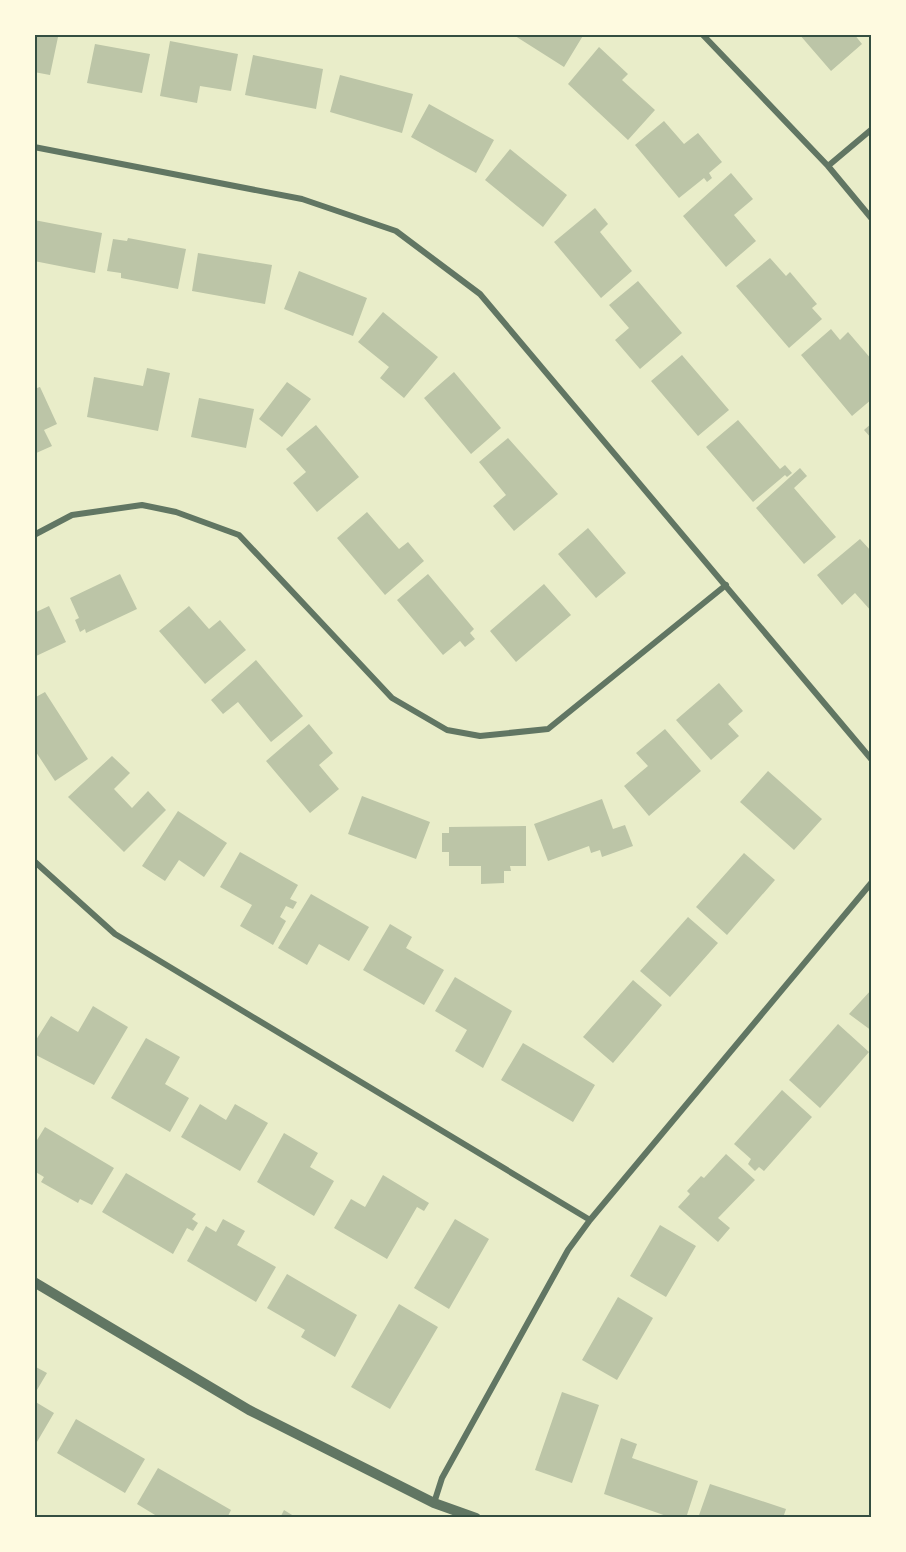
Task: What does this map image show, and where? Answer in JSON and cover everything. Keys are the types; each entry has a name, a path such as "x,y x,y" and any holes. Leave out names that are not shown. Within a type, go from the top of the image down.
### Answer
{"street":[{"path":"702,34 828,166 872,219"},
{"path":"828,166 872,129"},
{"path":"34,147 302,199 396,231 480,294 872,760"},
{"path":"34,535 72,515 142,505 176,512 239,535 392,698 447,730 480,736 548,729 726,585"},
{"path":"34,861 115,934 590,1220"},
{"path":"434,1503 449,1465 568,1251 590,1220 872,882"},
{"path":"34,1282 249,1410 434,1503 476,1518"}],"building":[{"path":"34,34 58,37 50,75 34,72"},
{"path":"512,34 584,34 564,67"},
{"path":"799,34 854,34 862,44 831,71"},
{"path":"170,41 238,54 231,91 200,86 197,103 160,96"},
{"path":"95,44 150,54 142,93 87,83"},
{"path":"599,47 628,74 622,80 655,110 628,140 568,84"},
{"path":"253,55 323,69 316,109 245,95"},
{"path":"340,75 413,94 402,133 330,112"},
{"path":"429,104 494,140 476,173 411,137"},
{"path":"664,121 684,144 698,133 722,162 709,173 712,178 707,182 704,178 679,198 635,145"},
{"path":"510,149 567,195 543,227 485,180"},
{"path":"731,173 753,199 734,215 756,241 726,267 683,216"},
{"path":"595,208 608,224 600,232 632,271 601,298 554,242"},
{"path":"34,220 102,233 95,273 34,261"},
{"path":"128,238 186,249 178,289 121,278 121,273 107,271 113,239 127,241"},
{"path":"198,253 272,265 265,304 192,291"},
{"path":"770,258 786,276 790,272 817,304 812,308 822,319 789,348 736,286"},
{"path":"299,271 367,298 353,336 284,309"},
{"path":"638,281 682,333 640,369 615,340 629,328 609,305"},
{"path":"383,312 438,357 404,398 380,378 389,367 358,342"},
{"path":"831,329 840,340 848,332 872,360 872,399 852,416 801,355"},
{"path":"682,355 729,410 698,436 651,381"},
{"path":"147,368 170,373 158,431 87,417 94,377 143,386"},
{"path":"454,372 501,428 471,454 424,398"},
{"path":"287,382 311,399 282,437 259,419"},
{"path":"40,387 57,424 44,430 52,446 34,454 34,389"},
{"path":"199,398 254,409 246,448 191,437"},
{"path":"738,420 780,469 785,465 792,473 787,477 785,475 753,502 706,447"},
{"path":"872,423 872,439 864,430"},
{"path":"316,425 359,477 317,512 293,483 306,472 286,449"},
{"path":"508,438 558,494 514,531 493,506 506,495 479,462"},
{"path":"800,468 807,476 794,488 836,537 804,564 756,508"},
{"path":"367,512 399,549 408,542 424,561 385,595 337,538"},
{"path":"588,528 626,573 596,598 558,554"},
{"path":"860,539 872,552 872,612 855,593 842,605 817,575"},
{"path":"120,574 137,609 86,633 85,629 80,632 75,620 79,618 70,598"},
{"path":"428,574 474,629 470,633 475,639 465,647 460,641 443,655 397,600"},
{"path":"544,584 571,615 516,662 490,631"},
{"path":"49,606 66,642 34,657 34,613"},
{"path":"189,606 209,629 220,620 246,650 205,684 159,631"},
{"path":"256,660 303,716 271,742 238,702 223,714 211,700"},
{"path":"719,683 743,711 728,724 739,736 711,760 676,720"},
{"path":"45,692 88,759 55,781 34,749 34,698"},
{"path":"309,724 333,753 319,765 339,789 310,813 266,761"},
{"path":"665,729 701,771 649,816 624,786 648,766 636,753"},
{"path":"112,756 130,773 114,789 132,808 148,791 166,810 124,852 68,797"},
{"path":"768,771 822,819 794,850 740,802"},
{"path":"362,796 430,822 416,859 348,834"},
{"path":"602,799 613,829 625,825 633,846 602,857 600,850 591,853 589,846 548,861 534,824"},
{"path":"178,811 227,843 204,877 179,860 165,881 142,866"},
{"path":"526,826 526,866 510,866 511,871 504,871 504,883 481,884 481,866 449,866 449,852 442,852 442,833 449,833 449,827"},
{"path":"240,852 298,885 290,899 297,902 293,909 286,906 280,917 286,921 273,945 240,926 252,905 220,887"},
{"path":"744,853 775,880 727,935 696,907"},
{"path":"311,894 369,927 349,961 319,944 307,965 278,948"},
{"path":"688,917 718,943 670,997 640,971"},
{"path":"390,924 412,937 406,948 444,970 424,1005 363,970"},
{"path":"455,977 512,1011 483,1068 455,1051 467,1030 435,1011"},
{"path":"633,980 662,1005 613,1063 583,1037"},
{"path":"872,989 872,1031 849,1014"},
{"path":"93,1006 128,1027 94,1085 34,1054 34,1043 51,1016 78,1032"},
{"path":"838,1024 869,1052 820,1108 789,1080"},
{"path":"146,1038 180,1057 165,1084 189,1098 170,1132 111,1098"},
{"path":"523,1043 595,1085 573,1122 501,1080"},
{"path":"782,1090 812,1117 764,1171 759,1167 755,1171 748,1164 751,1159 734,1144"},
{"path":"200,1104 226,1120 235,1104 268,1123 240,1171 181,1137"},
{"path":"45,1127 114,1168 92,1205 80,1199 78,1203 41,1182 44,1177 34,1171 34,1138 37,1140"},
{"path":"284,1133 318,1153 310,1167 334,1181 314,1216 257,1182"},
{"path":"726,1154 755,1180 718,1218 730,1228 718,1242 678,1207 690,1194 687,1191 701,1176 704,1178"},
{"path":"126,1173 196,1214 192,1219 198,1223 193,1231 187,1228 173,1254 102,1212"},
{"path":"383,1175 429,1203 424,1211 417,1207 387,1259 334,1228 351,1199 365,1207"},
{"path":"223,1219 245,1231 237,1245 276,1267 256,1302 187,1261 206,1226 216,1232"},
{"path":"455,1219 489,1239 449,1309 414,1288"},
{"path":"660,1225 696,1246 666,1297 630,1276"},
{"path":"287,1274 357,1315 335,1357 301,1337 305,1330 267,1308"},
{"path":"618,1297 653,1318 617,1380 582,1360"},
{"path":"399,1304 438,1327 390,1409 351,1387"},
{"path":"34,1366 47,1373 34,1395"},
{"path":"562,1392 599,1405 572,1483 535,1470"},
{"path":"34,1401 54,1413 34,1447"},
{"path":"76,1419 145,1459 125,1493 57,1453"},
{"path":"621,1438 637,1444 632,1458 698,1481 686,1518 672,1518 604,1494"},
{"path":"158,1468 231,1510 227,1518 160,1518 137,1504"},
{"path":"710,1484 786,1509 783,1518 698,1518"},
{"path":"284,1510 297,1518 280,1518"}]}
